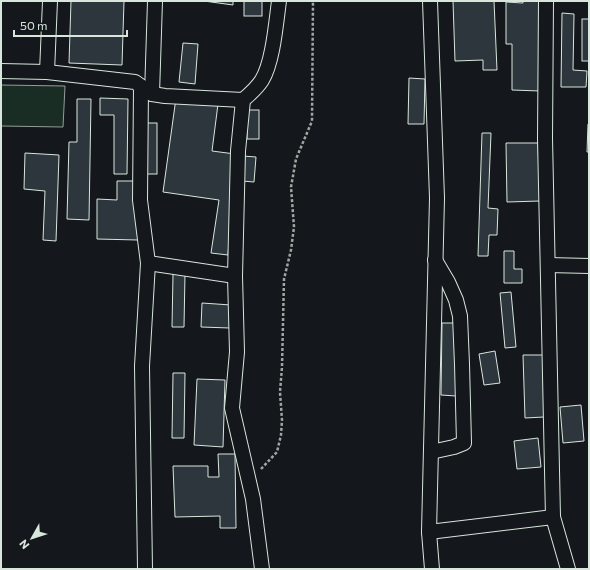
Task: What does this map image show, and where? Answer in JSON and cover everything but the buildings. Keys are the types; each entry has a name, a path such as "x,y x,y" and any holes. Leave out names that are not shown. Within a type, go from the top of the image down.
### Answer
{"street":[{"path":"47,72 50,1"},
{"path":"145,569 142,366 148,263 140,200 147,90 155,1"},
{"path":"262,569 254,500 232,408 237,352 234,276 238,152 243,100 255,89 263,78 271,54 279,1"},
{"path":"430,1 437,198 429,532 432,569"},
{"path":"546,1 545,138 553,516 568,569"},
{"path":"1,71 47,72 135,82 147,90 165,96 243,100"},
{"path":"431,452 464,444 460,316 456,300 448,282 435,260"},
{"path":"148,263 234,276"},
{"path":"548,265 589,266"},
{"path":"429,532 553,516"}],"path":[{"path":"249,482 277,452 281,435 282,420 280,392 284,279 291,250 294,227 291,187 296,159 312,121 313,1"}],"green space":[{"path":"1,85 65,86 63,127 1,126"}]}
